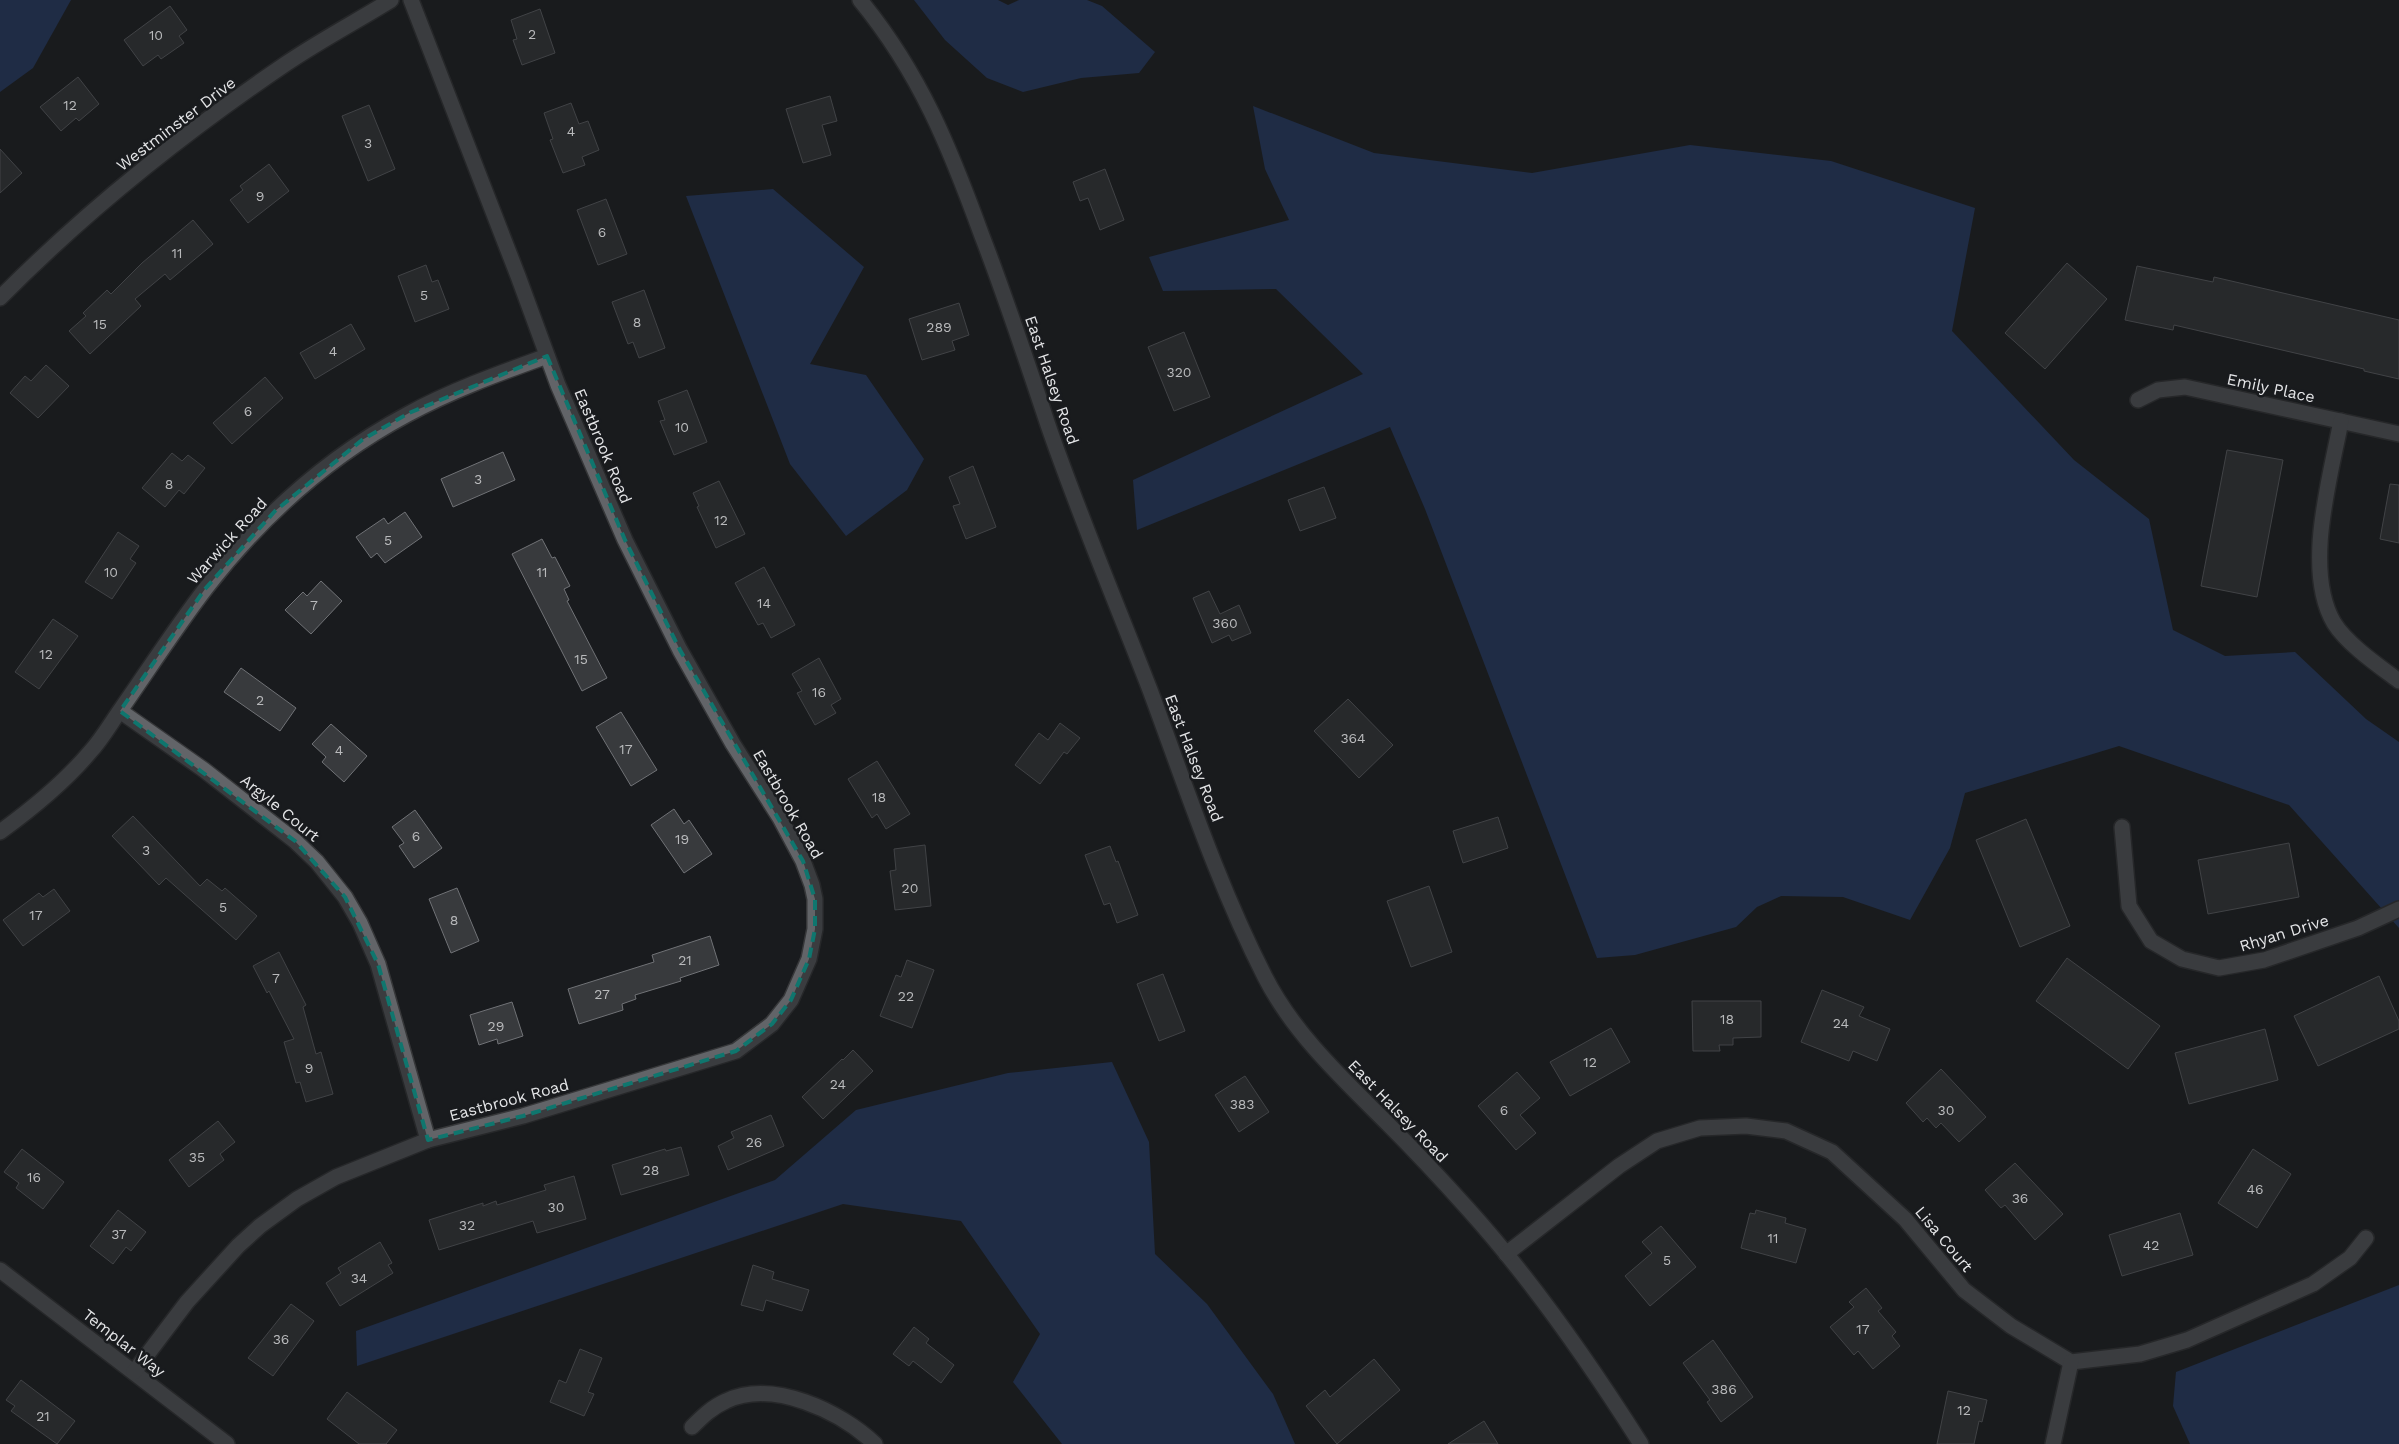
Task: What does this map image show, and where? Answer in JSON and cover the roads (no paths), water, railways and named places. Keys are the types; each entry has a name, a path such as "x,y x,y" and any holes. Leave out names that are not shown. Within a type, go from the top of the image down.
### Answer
{"street":[{"name":"Westminster Drive","path":"0,298 47,250 163,153 288,62 392,0"},
{"name":"Eastbrook Road","path":"134,1372 187,1302 238,1246 260,1226 297,1199 336,1177 428,1140 523,1116 736,1051 772,1024 791,1000 809,959 814,929 815,899 812,884 803,861 780,818 733,744 680,650 625,540 547,356 412,0"},
{"name":"East Halsey Road","path":"860,0 887,33 920,88 945,138 1002,288 1071,492 1136,653 1231,906 1267,981 1298,1028 1340,1076 1469,1210 1506,1254 1581,1351 1641,1444"},
{"name":"Warwick Road","path":"0,832 60,784 91,751 205,589 234,554 275,510 320,470 362,440 409,413 485,379 547,356"},
{"name":"Emily Place","path":"2138,400 2158,390 2185,387 2399,434"},
{"path":"2342,421 2321,534 2318,567 2323,598 2334,624 2351,642 2399,681"},
{"name":"Argyle Court","path":"120,711 204,770 295,841 317,862 345,897 360,923 378,964 428,1140"},
{"name":"Rhyan Drive","path":"2122,827 2129,906 2151,941 2182,959 2219,968 2264,960 2358,928 2399,908"},
{"name":"Lisa Court","path":"1506,1254 1619,1166 1657,1141 1700,1128 1746,1126 1786,1130 1832,1152 1905,1219 1964,1290 2010,1326 2071,1362"},
{"path":"2053,1444 2071,1362 2140,1354 2187,1340 2313,1284 2350,1258 2366,1238"},
{"name":"Templar Way","path":"0,1270 227,1444"},
{"path":"692,1427 705,1413 726,1401 755,1394 785,1396 828,1412 854,1427 874,1444"}]}
